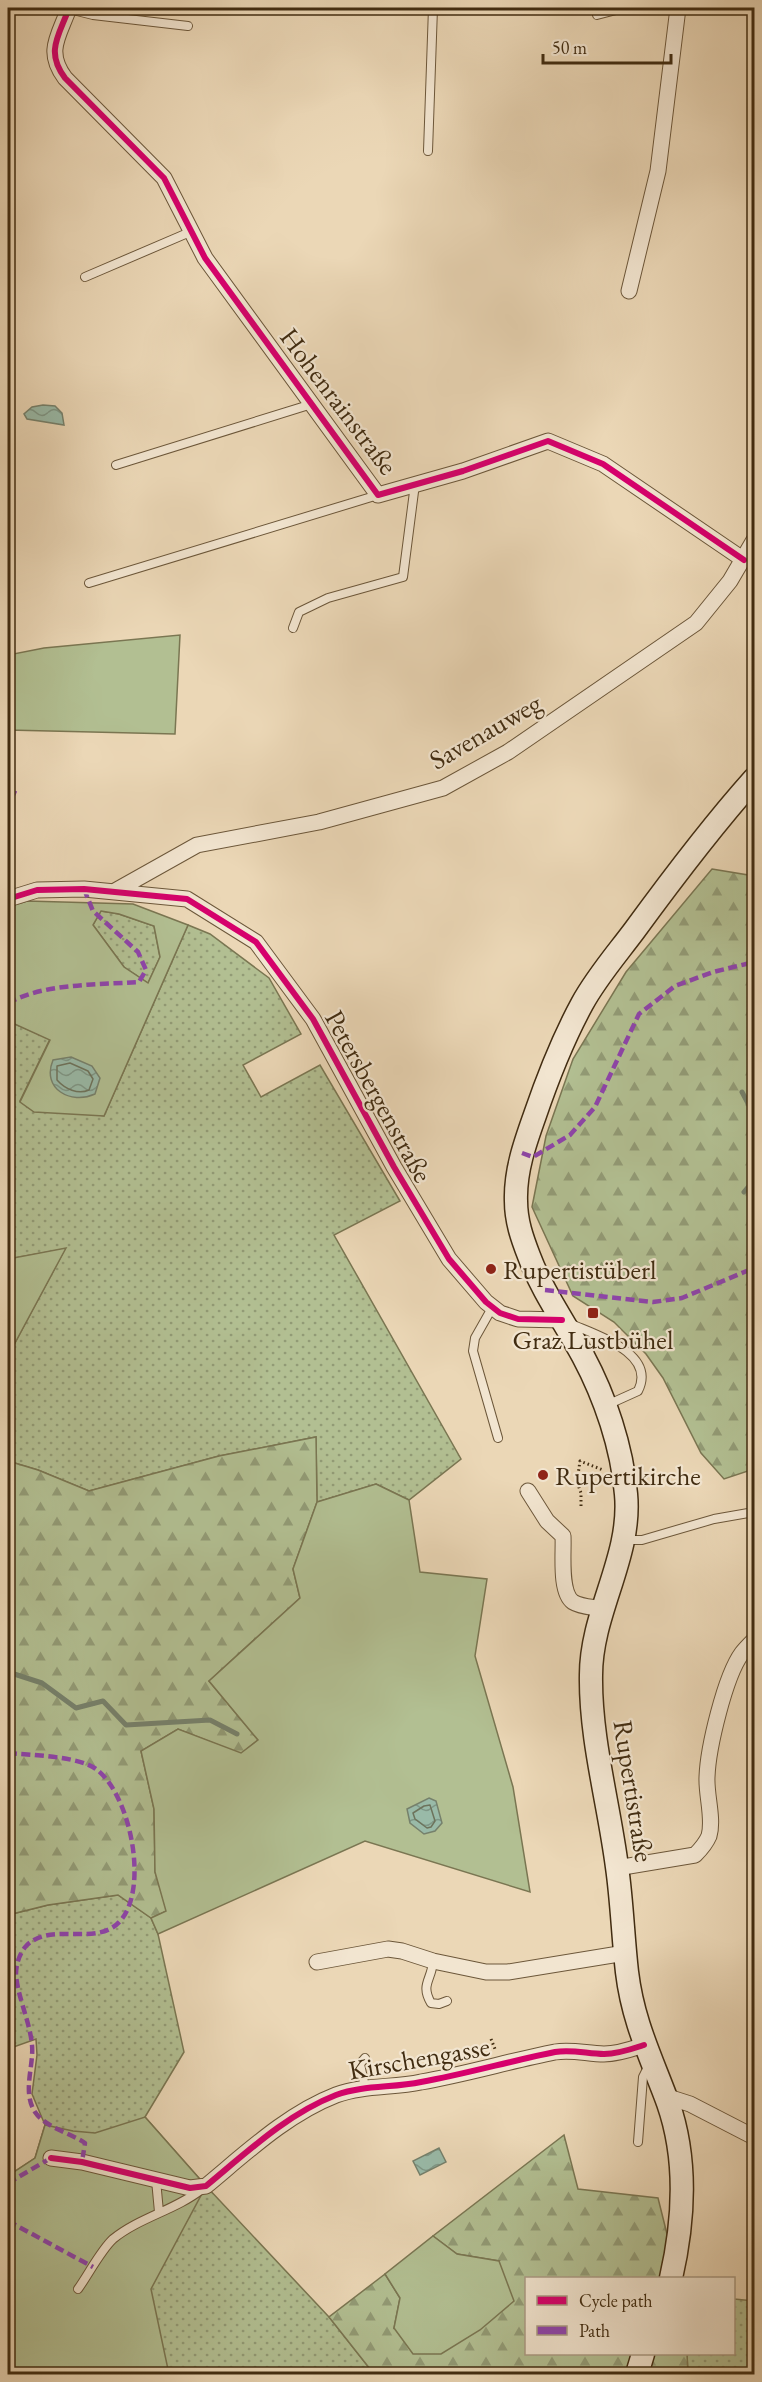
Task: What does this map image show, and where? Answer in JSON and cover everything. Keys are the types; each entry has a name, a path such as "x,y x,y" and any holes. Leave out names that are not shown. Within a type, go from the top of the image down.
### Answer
{"main road":[{"name":"Rupertistraße","path":"670,2277 681,2223 682,2197 678,2150 674,2124 632,2002 617,1868 594,1725 591,1676 593,1648 602,1609 625,1540 627,1506 624,1480 604,1407 584,1358 531,1262 518,1224 516,1187 522,1153 543,1091 584,1000 683,867 754,779"},
{"path":"637,2374 643,2355"}],"street":[{"name":"Hohenrainstraße","path":"69,8 53,52 55,65 72,86 164,178 205,258 378,495 463,471 548,441 603,464 744,560"},
{"path":"629,291 658,171 678,8"},
{"name":"Savenauweg","path":"115,891 197,845 319,822 443,788 508,752 696,623 730,581 754,540"},
{"name":"Petersbergenstraße","path":"8,899 37,890 84,889 187,899 256,942 313,1018 394,1167 449,1259 492,1308 518,1319 562,1320"},
{"path":"528,1491 547,1521 563,1536 564,1586 571,1600 583,1606 602,1609"},
{"path":"617,1868 696,1855 709,1836 707,1775 712,1736 732,1670 741,1653 754,1640"},
{"path":"317,1962 388,1949 433,1961 486,1971 508,1972 625,1953"},
{"name":"Kirschengasse","path":"206,2186 302,2111 337,2095 365,2087 395,2087 459,2076 557,2052 576,2051 604,2054 630,2050 648,2053"},
{"path":"665,2096 690,2103 754,2138"},
{"path":"51,2158 82,2162 190,2188 206,2186"}],"lane":[{"path":"69,8 93,15 188,26"},
{"path":"428,151 433,8"},
{"path":"597,15 624,8"},
{"path":"85,277 190,232"},
{"name":"Hohenrainstraße","path":"116,465 313,404"},
{"path":"293,628 299,612 328,598 403,577 415,484"},
{"name":"Hohenrainstraße","path":"89,583 378,495"},
{"path":"492,1308 475,1338 473,1351 498,1438"},
{"path":"562,1320 625,1349 639,1366 640,1386 634,1394 604,1407"},
{"path":"625,1540 642,1540 714,1519 754,1512"},
{"path":"433,1961 432,1971 426,1982 426,1993 431,2003 439,2004 447,2001"},
{"path":"639,2142 643,2077 648,2053"},
{"path":"365,2058 360,2064 365,2087"},
{"path":"156,2180 159,2212"},
{"path":"78,2289 112,2240 159,2212 194,2195 206,2186"}],"path":[{"path":"581,1506 581,1493 577,1482 580,1461 606,1471"}],"green space":[{"path":"180,635 175,734 8,730 8,655 44,648"},
{"path":"712,869 754,876 754,1469 724,1479 701,1453 663,1378 646,1354 614,1322 573,1296 532,1207 546,1136 573,1059 626,972"},
{"path":"27,901 133,904 188,925 104,1116 34,1112 20,1102 50,1040 8,1021 8,907","holes":["101,911 119,914 154,926 160,957 148,983 124,967 93,925"]},
{"path":"101,911 119,914 154,926 160,957 148,983 124,967 93,925"},
{"path":"188,925 210,934 269,978 301,1034 243,1065 261,1097 320,1065 400,1201 334,1235 461,1459 409,1500 376,1484 317,1502 316,1437 219,1456 89,1491 38,1470 8,1461 8,1356 65,1249 8,1259 8,1021 50,1039 20,1101 104,1116"},
{"path":"66,1248 8,1356 8,1259"},
{"path":"316,1437 317,1502 293,1569 300,1598 209,1681 258,1740 241,1754 178,1729 141,1751 154,1809 155,1872 167,1911 151,1918 118,1895 48,1905 8,1915 8,1461 38,1470 89,1491 219,1456"},
{"path":"376,1484 409,1500 420,1572 487,1579 475,1656 513,1787 530,1892 365,1841 158,1934 151,1918 166,1911 155,1872 154,1809 141,1751 178,1729 241,1753 258,1740 209,1681 300,1598 293,1569 317,1502"},
{"path":"118,1895 151,1918 158,1934 184,2052 145,2117 206,2186 329,2317 374,2374 8,2374 8,2176 35,2158 45,2125 32,2094 37,2055 36,2039 8,2049 8,1915 48,1905"},
{"path":"145,2117 206,2186 151,2289 169,2374 8,2374 8,2176 35,2158 45,2125 95,2133"},
{"path":"564,2135 578,2189 658,2198 678,2277 525,2277 525,2355 687,2355 688,2374 563,2374 558,2369 546,2374 374,2374 329,2317 385,2274 400,2298 394,2328 499,2261 457,2254 433,2236"},
{"path":"433,2236 457,2254 499,2261 514,2301 480,2330 441,2354 413,2354 394,2328 400,2298 385,2274"},
{"path":"735,2299 754,2301 754,2374 688,2374 687,2355 735,2355"}],"water":[{"path":"55,406 62,413 64,425 27,419 24,414 32,407"},
{"path":"71,1057 92,1066 100,1078 95,1094 86,1097 68,1096 55,1086 50,1070 53,1060"},
{"path":"429,1798 436,1801 442,1823 435,1831 424,1834 410,1823 407,1809"},
{"path":"439,2148 446,2162 420,2175 413,2161"}],"waterway":[{"path":"742,1092 750,1107 754,1109"},
{"path":"744,1192 749,1186 754,1187"},
{"path":"8,1672 42,1683 76,1708 103,1701 126,1725 210,1720 237,1734"}],"marked path":[{"path":"8,790 17,794"},
{"path":"8,1003 22,996 54,988 139,982 146,970 138,952 93,911 84,889"},
{"path":"522,1153 533,1157 570,1135 595,1107 639,1014 675,986 713,972 754,962"},
{"path":"545,1290 653,1302 682,1298 754,1268"},
{"path":"8,1753 78,1761 96,1769 108,1781 118,1798 132,1841 134,1886 129,1905 121,1920 111,1928 100,1932 49,1935 38,1938 27,1945 20,1955 17,1966 17,1982 32,2045 29,2088 31,2104 45,2122 85,2143 82,2162"},
{"path":"8,2183 51,2158"},
{"path":"8,2221 93,2267"}],"cycle path":[{"path":"69,8 58,35 55,51 56,60 65,78 164,178 205,258 378,495 463,471 548,441 603,464 744,560"},
{"path":"8,899 37,890 84,889 187,899 256,942 313,1019 394,1167 449,1259 486,1302 500,1313 518,1319 562,1320"},
{"path":"51,2158 82,2162 190,2188 206,2186 284,2123 336,2095 438,2079 555,2052 609,2054 644,2045"}],"place":[{"name":"Rupertistüberl","path":"491,1269"},
{"name":"Graz Lustbühel","path":"593,1313"},
{"name":"Rupertikirche","path":"543,1475"}]}
